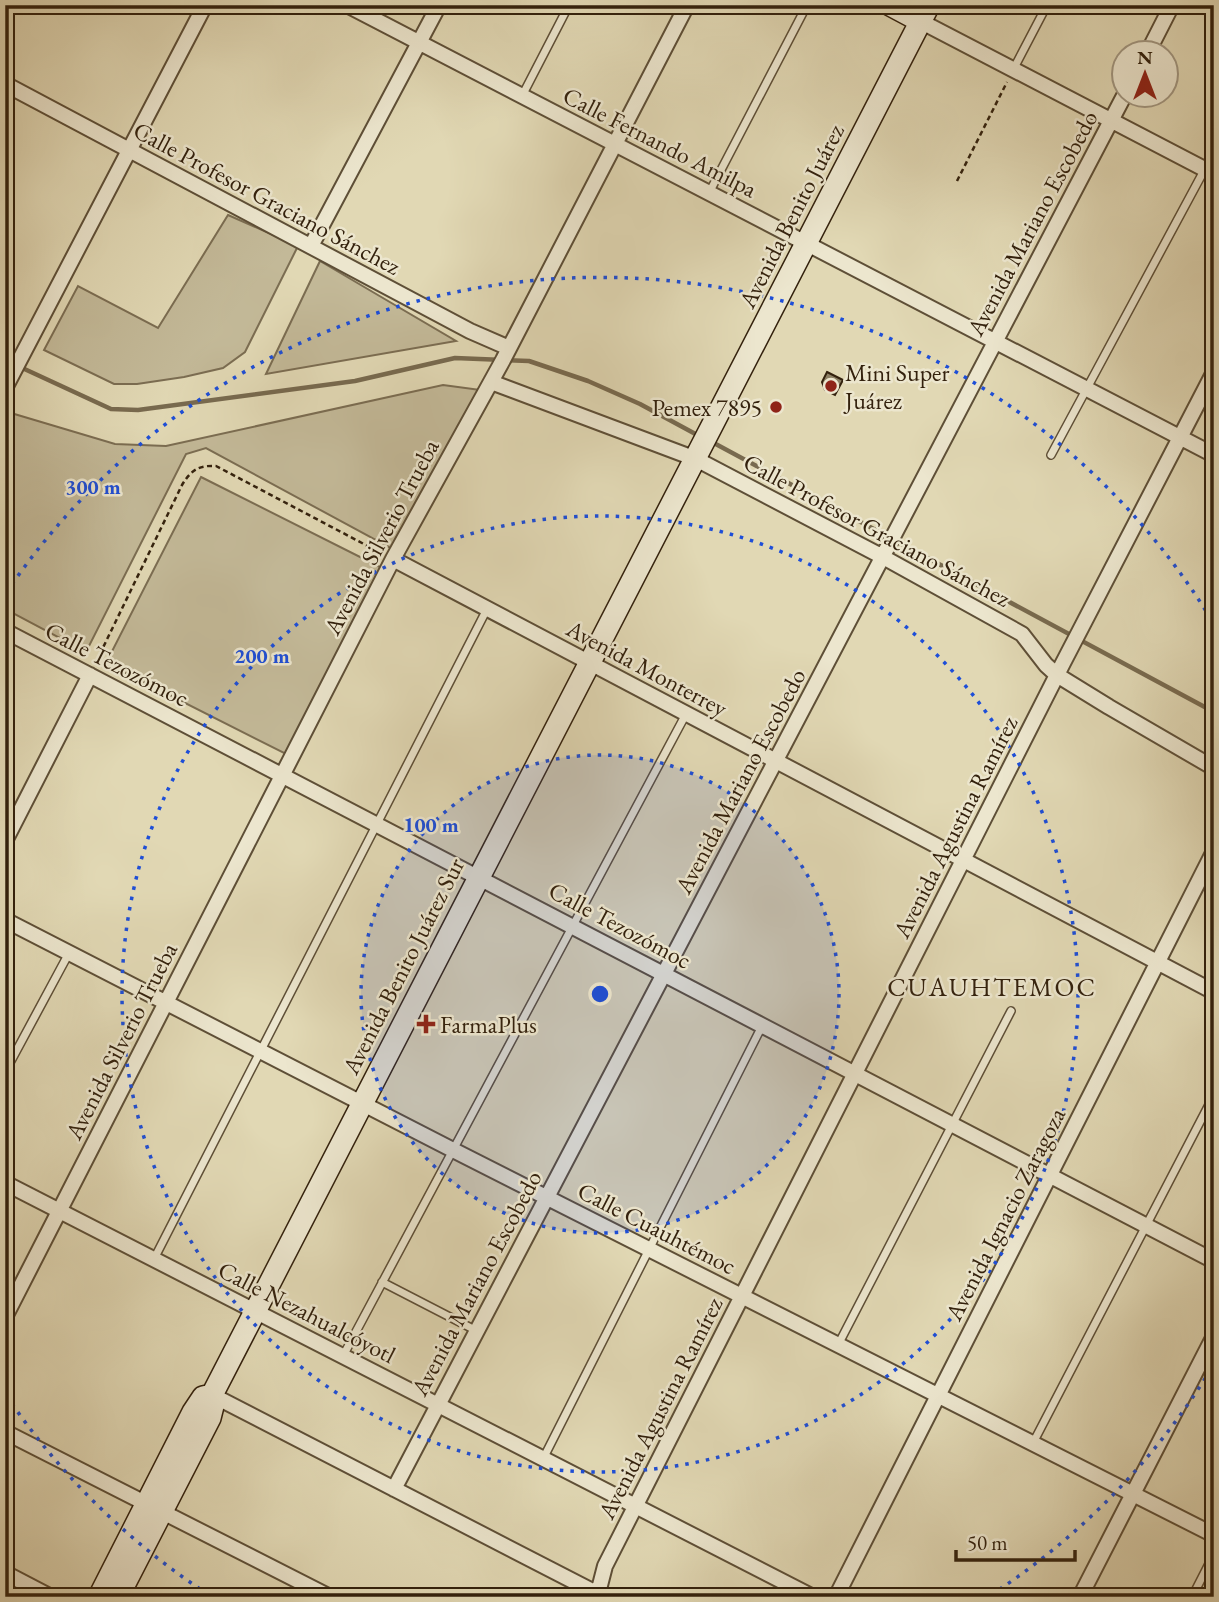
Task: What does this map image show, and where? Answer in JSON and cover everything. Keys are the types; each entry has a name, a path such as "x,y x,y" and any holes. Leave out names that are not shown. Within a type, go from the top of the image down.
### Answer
{"street":[{"path":"8,384 205,5"},
{"name":"Calle Fernando Amilpa","path":"347,5 1214,455"},
{"path":"311,246 439,5"},
{"name":"Avenida Silverio Trueba","path":"5,1317 393,559 491,382 687,5"},
{"path":"890,5 925,13 1013,69 1209,172"},
{"path":"1154,38 1172,5"},
{"name":"Avenida Benito Juárez","path":"698,455 925,13"},
{"name":"Calle Profesor Graciano Sánchez","path":"5,84 470,331 509,348"},
{"name":"Avenida Mariano Escobedo","path":"394,1489 1118,108"},
{"name":"Avenida Agustina Ramírez","path":"593,1594 1060,669 1214,372"},
{"name":"Calle Profesor Graciano Sánchez","path":"491,382 698,455 1022,634 1046,664 1060,669 1109,707 1214,768"},
{"name":"Avenida Benito Juárez Sur","path":"212,1395 698,455"},
{"name":"Avenida Monterrey","path":"393,559 1214,992"},
{"name":"Calle Tezozómoc","path":"5,631 1214,1261"},
{"path":"5,841 90,675"},
{"name":"Avenida Ignacio Zaragoza","path":"836,1597 1214,851"},
{"name":"Calle Cuauhtémoc","path":"5,919 547,1198 1214,1535"},
{"name":"Calle Nezahualcóyotl","path":"5,1183 813,1597"},
{"path":"1080,1597 1214,1336"},
{"path":"118,1597 198,1403 203,1397 212,1395 593,1594"},
{"path":"5,1432 330,1597"},
{"path":"99,1597 154,1507"},
{"path":"5,1573 51,1597"}],"lane":[{"path":"522,96 569,5"},
{"path":"709,193 807,5"},
{"path":"1013,69 1047,5"},
{"path":"1051,455 1209,172 1214,152"},
{"path":"153,1259 486,609"},
{"path":"343,1356 686,714"},
{"path":"5,1072 69,953"},
{"path":"838,1345 1011,1011"},
{"path":"544,1459 762,1025"},
{"path":"1032,1443 1214,1095"},
{"path":"383,1282 477,1331"},
{"path":"1192,1597 1214,1554"}],"path":[{"path":"957,181 1013,69"},
{"path":"90,675 182,485 190,472 202,466 216,466 393,559"}],"shaded area":[{"path":"228,215 298,246 245,352 223,368 137,384 114,384 44,350 78,286 158,328"},
{"path":"320,261 456,341 266,374"},
{"path":"443,385 488,391 396,551 206,448 186,454 86,652 5,609 5,425 11,413 115,444 166,446"},
{"path":"201,477 382,568 288,755 106,663"}],"building":[{"name":"Mini Super Juárez","path":"827,372 843,380 835,395 825,390 822,382"}],"waterway":[{"path":"5,360 111,409 138,410 355,381 455,358 529,361 588,381 640,404 701,437"},
{"path":"712,442 1214,712"}],"place":[{"name":"Mini Super Juárez","path":"831,386"},
{"name":"Pemex 7895","path":"776,407"},
{"name":"FarmaPlus","path":"426,1024"}],"district":[{"name":"CUAUHTEMOC","path":"992,987"}]}
